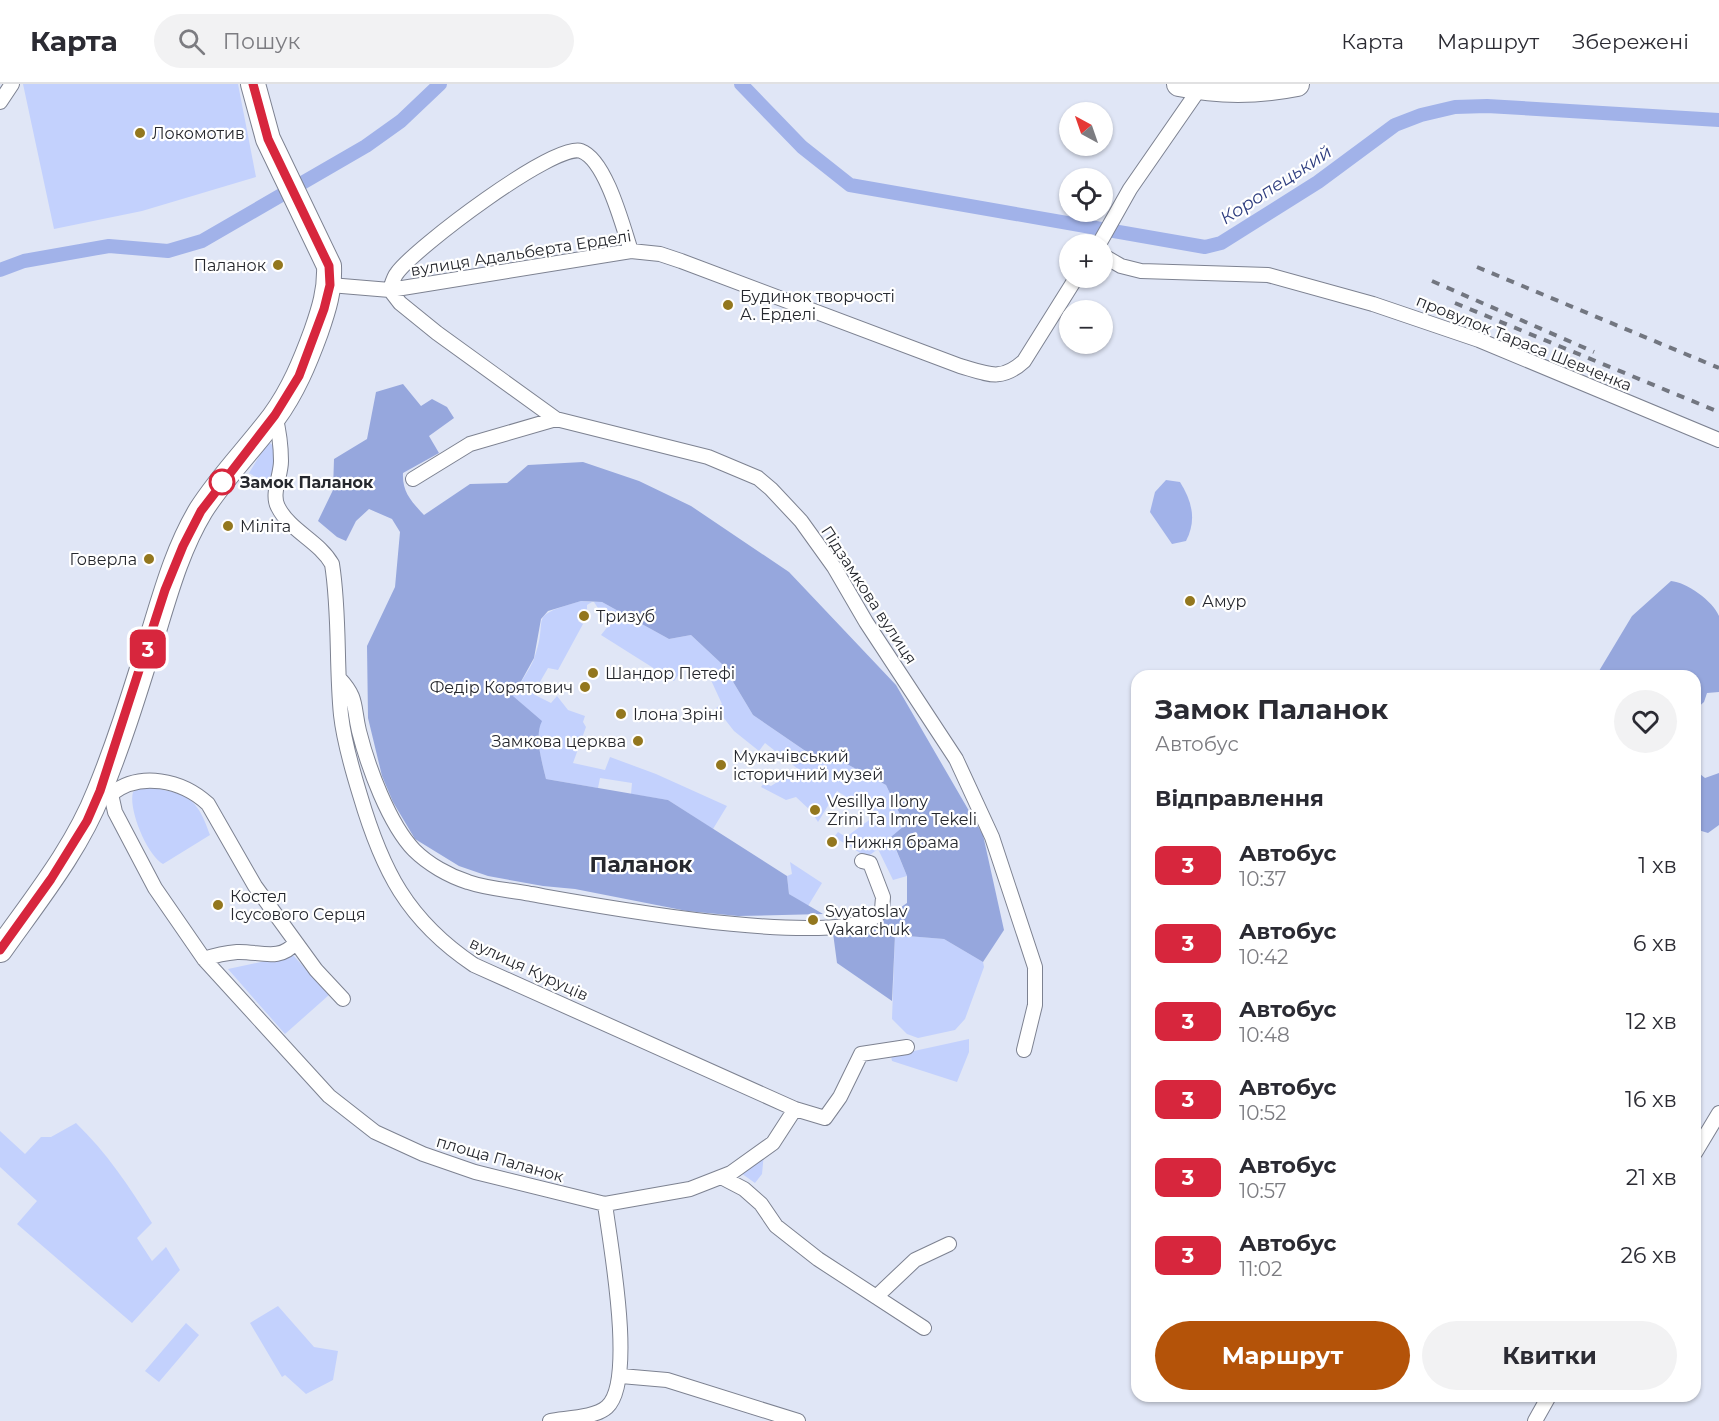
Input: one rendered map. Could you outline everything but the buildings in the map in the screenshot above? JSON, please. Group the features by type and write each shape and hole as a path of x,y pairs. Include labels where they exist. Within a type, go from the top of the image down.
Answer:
{"highway":[{"path":"0,950 74,843 105,793 165,590 193,525 209,499 275,415 305,362 330,285 329,266 281,169 265,129 253,84"},
{"path":"1190,86 1245,91 1297,84"}],"street":[{"path":"0,102 12,84"},
{"path":"1106,234 1190,86"},
{"path":"556,419 437,333 400,303 390,290 398,272 427,245 500,190 548,159 567,150 580,150 591,157 600,170 631,251"},
{"name":"вулиця Адальберта Ерделі","path":"330,285 390,290 631,251 660,254 960,366 1002,376 1013,371 1024,361 1070,288"},
{"name":"провулок Тараса Шевченка","path":"1113,258 1121,266 1141,271 1268,275 1373,304 1479,340 1719,440"},
{"name":"вулиця Куруців","path":"275,415 281,443 281,465 275,500 285,518 326,554 332,564 341,717 348,756 378,852 415,915 445,945 474,965 795,1109 825,1118 840,1097 861,1054 907,1047"},
{"path":"413,479 470,444 556,419"},
{"name":"Підзамкова вулиця","path":"556,419 708,457 741,470 771,489 801,521 834,567 866,622 956,759 992,837 1035,967 1035,1005 1024,1050"},
{"path":"339,678 352,692 359,731 371,768 399,830 428,862 469,883 726,924 837,927 874,919 882,910 883,897 870,863 862,861"},
{"path":"105,793 124,784 142,781 182,785 196,793 208,804 233,852 315,970 343,999"},
{"name":"площа Паланок","path":"105,793 155,888 204,959 329,1096 375,1132 423,1154 476,1172 605,1204 690,1189 730,1173 773,1143 795,1109"},
{"path":"204,959 231,953 280,954 289,950 296,943"},
{"path":"1701,1143 1719,1113"},
{"path":"721,1177 744,1189 761,1204 776,1226 818,1259 924,1328"},
{"path":"550,1421 606,1409 617,1395 621,1376 618,1300 605,1204"},
{"path":"876,1297 915,1260 949,1244"},
{"path":"621,1376 668,1380 798,1421"},
{"path":"1535,1421 1546,1402"}],"shaded area":[{"name":"Локомотив","path":"23,84 238,84 256,177 142,211 54,229"},
{"path":"403,384 421,406 432,399 447,407 454,418 429,436 439,453 403,473 404,486 411,501 424,515 470,484 507,483 528,465 583,462 639,481 691,506 789,572 896,685 983,835 1004,930 983,962 944,939 895,935 892,1001 837,963 833,933 877,924 907,903 907,876 891,837 905,825 886,785 845,763 823,763 753,715 723,665 691,635 669,639 602,602 581,601 548,611 541,619 534,658 513,696 542,721 539,741 546,779 668,800 787,876 789,894 823,914 738,916 687,911 575,889 488,876 459,866 415,839 393,802 382,776 368,718 367,646 395,587 400,532 392,519 369,509 356,521 346,541 337,537 318,521 333,490 334,459 367,439 376,392"},
{"path":"268,442 276,450 277,456 271,486 249,473"},
{"path":"1166,480 1180,482 1188,496 1192,511 1191,526 1186,541 1172,544 1150,512 1155,492"},
{"path":"1671,581 1698,593 1711,604 1719,616 1719,692 1707,693 1701,705 1701,670 1600,670 1632,616"},
{"path":"581,601 592,602 587,605 587,613 578,621 583,624 558,670 548,668 533,694 551,703 557,696 568,710 585,716 583,722 586,727 573,763 605,770 610,757 656,774 727,806 713,829 668,800 631,794 632,783 600,778 598,788 546,779 538,741 541,721 513,696 534,659 539,644 542,619 552,611"},
{"path":"594,602 602,602 669,639 691,635 723,665 753,715 823,763 845,763 886,785 905,825 891,838 907,876 893,880 878,849 867,857 834,837 838,832 846,837 876,815 837,791 818,822 811,811 796,797 786,800 761,787 764,783 771,786 798,769 765,743 759,751 734,731 716,708 722,704 710,678 686,665 674,681 601,635 609,625"},
{"path":"1719,773 1719,825 1708,833 1701,831 1701,775 1705,778"},
{"path":"143,786 186,797 199,810 210,835 163,864 145,842 133,809 133,792"},
{"path":"790,862 822,883 808,906 789,894 787,876 792,874"},
{"path":"895,935 944,939 983,962 984,967 965,1019 955,1030 918,1038 907,1034 892,1019"},
{"path":"293,955 329,995 285,1034 228,969"},
{"path":"969,1039 969,1052 957,1082 892,1061 891,1056"},
{"path":"76,1123 117,1170 152,1223 137,1238 152,1261 166,1247 180,1270 132,1323 17,1224 37,1201 0,1167 0,1131 25,1154 41,1137 51,1137"},
{"path":"764,1153 762,1174 755,1183 738,1171"},
{"path":"278,1306 314,1347 338,1351 333,1380 306,1394 285,1375 282,1377 250,1323"},
{"path":"186,1323 199,1335 159,1382 145,1371"}],"waterway":[{"name":"Коропецький","path":"0,270 24,261 109,246 168,251 202,241 366,146 401,121 440,84"},
{"name":"Коропецький","path":"741,84 802,147 850,185 1205,247 1221,243 1318,182 1395,125 1421,115 1455,107 1487,106 1719,120"}],"railway":[{"path":"1477,267 1719,368"},
{"path":"1432,281 1594,352"},
{"path":"1455,303 1719,412"}],"bus line":[{"name":"3","path":"0,950 51,879 87,821 100,791 148,650 165,590 193,525 209,499 275,415 299,376 324,309 330,285 329,266 268,139 258,110 253,84"}],"place":[{"name":"Локомотив","path":"140,133"},
{"name":"Паланок","path":"278,265"},
{"name":"Будинок творчості А. Ерделі","path":"728,305"},
{"name":"Замок Паланок","path":"222,482"},
{"name":"Міліта","path":"228,526"},
{"name":"Говерла","path":"149,559"},
{"name":"Амур","path":"1190,601"},
{"name":"Тризуб","path":"584,616"},
{"name":"Шандор Петефі","path":"593,673"},
{"name":"Федір Корятович","path":"585,687"},
{"name":"Ілона Зріні","path":"621,714"},
{"name":"Замкова церква","path":"638,741"},
{"name":"Мукачівський історичний музей","path":"721,765"},
{"name":"Vesillya Ilony Zrini Ta Imre Tekeli","path":"815,810"},
{"name":"Нижня брама","path":"832,842"},
{"name":"Костел Ісусового Серця","path":"218,905"},
{"name":"Svyatoslav Vakarchuk","path":"813,920"}],"district":[{"name":"Паланок","path":"641,864"}]}
